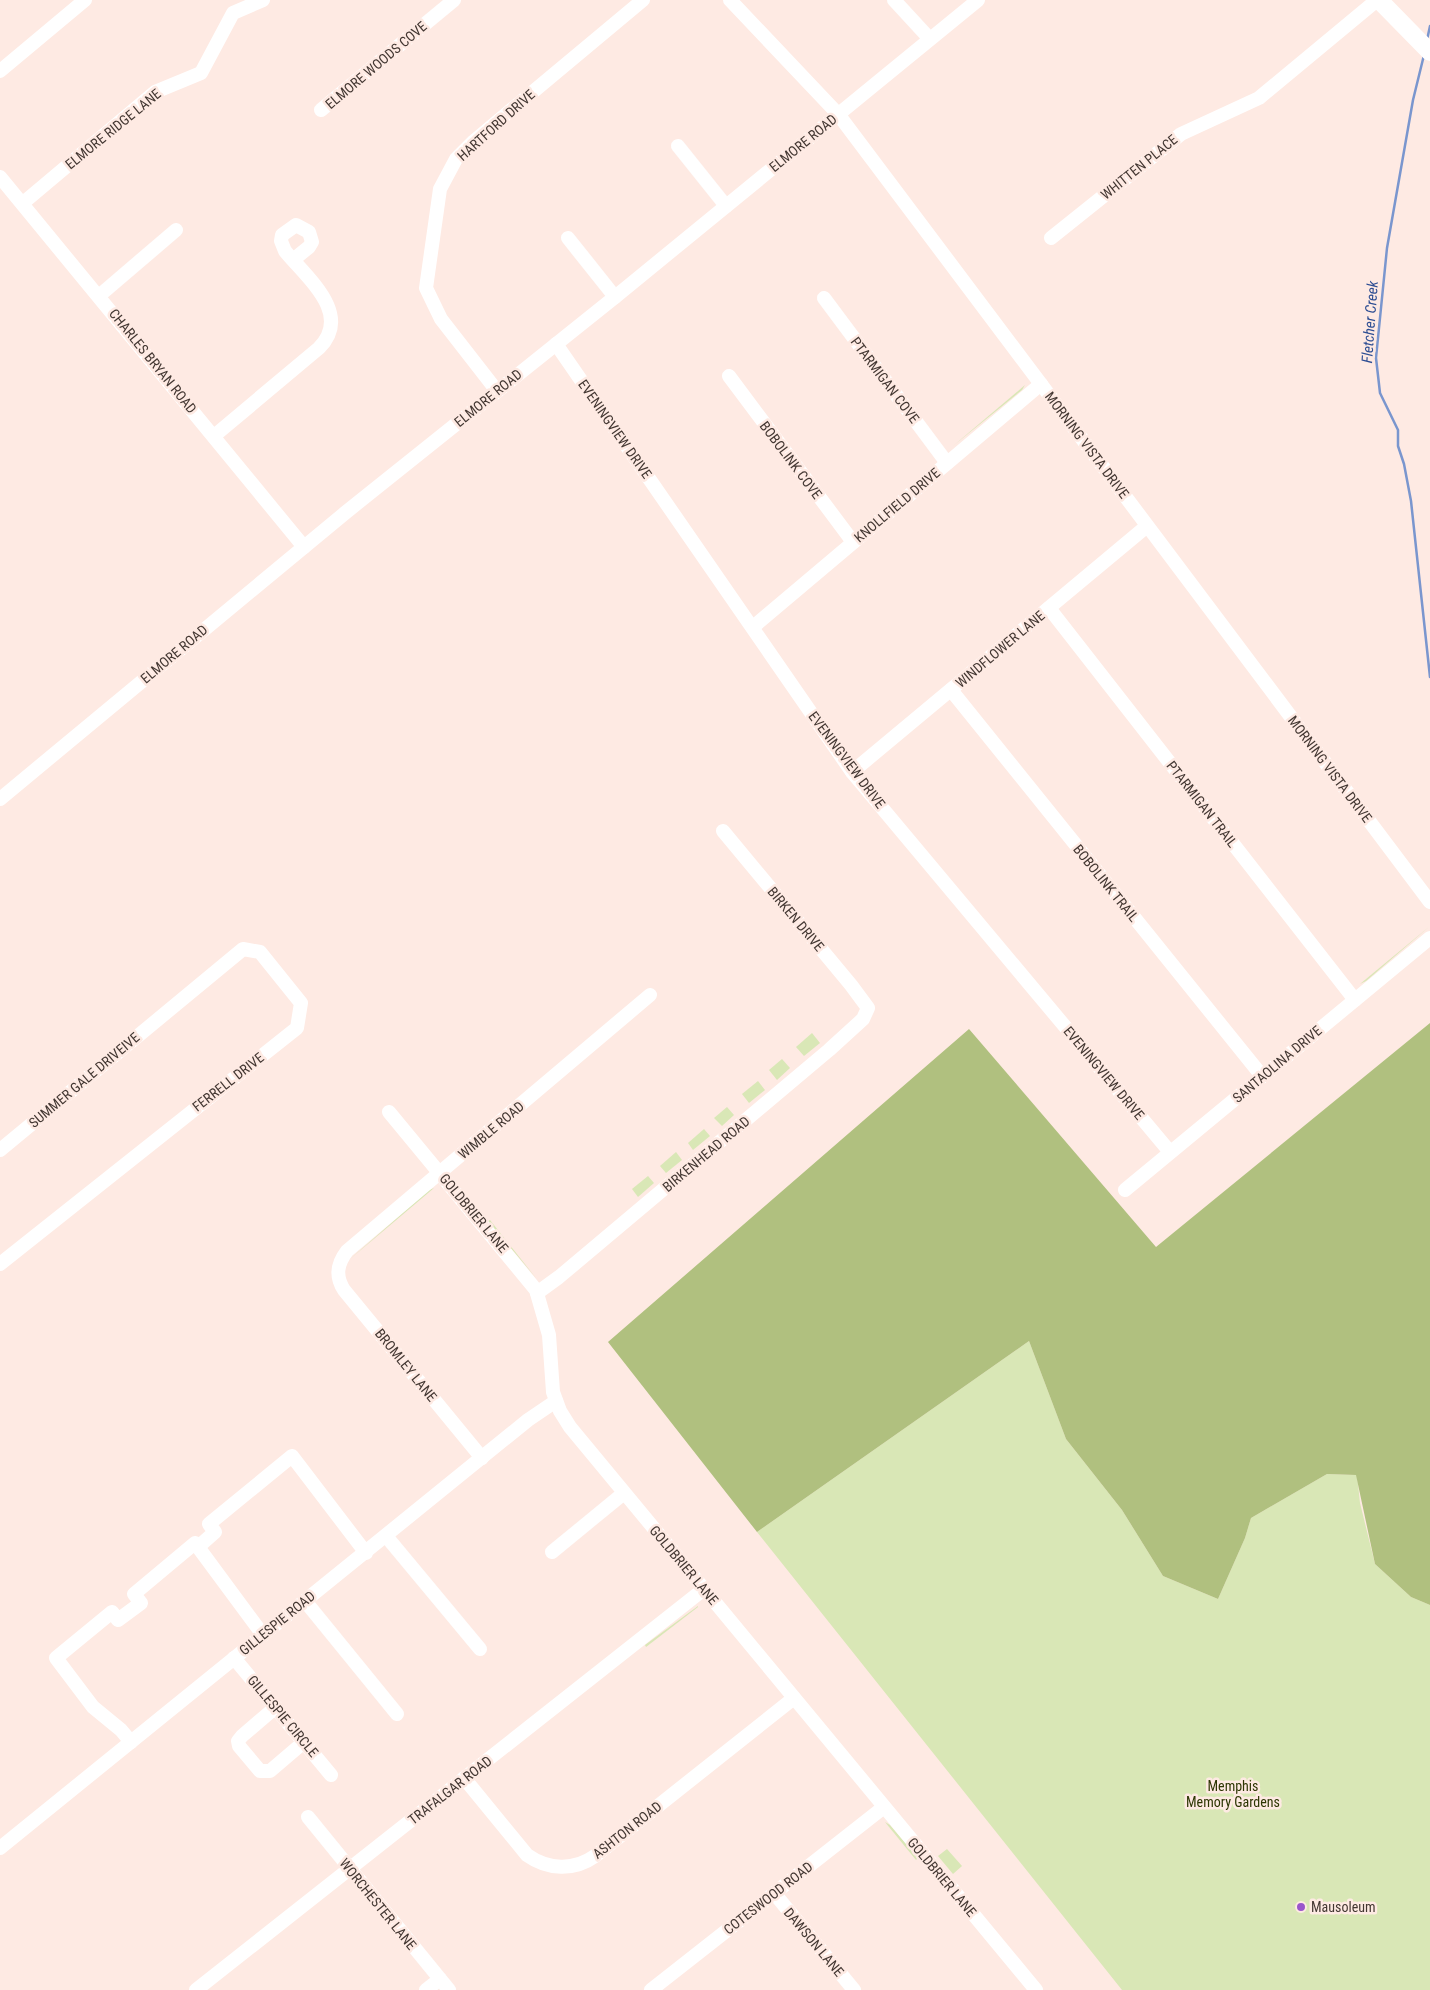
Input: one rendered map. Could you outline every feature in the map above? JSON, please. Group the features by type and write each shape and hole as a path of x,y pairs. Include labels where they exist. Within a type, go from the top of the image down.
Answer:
{"main road":[{"path":"1378,0 1430,52"}],"street":[{"path":"0,71 85,0"},
{"name":"ELMORE RIDGE LANE","path":"23,202 156,92 201,73 233,13 263,0"},
{"name":"ELMORE WOODS COVE","path":"321,110 454,0"},
{"name":"HARTFORD DRIVE","path":"497,390 441,319 426,288 440,189 456,159 474,142 642,0"},
{"name":"MORNING VISTA DRIVE","path":"730,0 838,114 1430,902"},
{"path":"894,0 929,38"},
{"name":"ELMORE ROAD","path":"0,798 304,547 497,390 616,297 929,38 978,0"},
{"name":"WHITTEN PLACE","path":"1051,238 1181,134 1259,98 1378,0"},
{"path":"678,146 726,206"},
{"name":"CHARLES BRYAN ROAD","path":"0,177 100,295 304,547"},
{"path":"100,295 176,230"},
{"path":"568,238 616,297"},
{"path":"214,436 319,348 330,335 332,317 327,303 293,260"},
{"name":"PTARMIGAN COVE","path":"824,298 946,463"},
{"name":"EVENINGVIEW DRIVE","path":"556,344 852,772 1170,1152"},
{"name":"BOBOLINK COVE","path":"729,376 853,542"},
{"name":"KNOLLFIELD DRIVE","path":"753,627 1041,384"},
{"name":"WINDFLOWER LANE","path":"852,772 1147,526"},
{"name":"PTARMIGAN TRAIL","path":"1049,608 1354,1000"},
{"name":"BOBOLINK TRAIL","path":"951,690 1262,1076"},
{"name":"BIRKEN DRIVE","path":"723,831 868,1008"},
{"name":"SANTAOLINA DRIVE","path":"1125,1190 1430,938"},
{"name":"FERRELL DRIVE","path":"0,1264 297,1028 301,1003 260,952 242,949 167,1010"},
{"name":"WIMBLE ROAD","path":"332,1269 347,1251 650,995"},
{"name":"BIRKENHEAD ROAD","path":"537,1293 574,1266 829,1050 863,1018 868,1008"},
{"name":"SUMMER GALE DRIVEIVE","path":"0,1150 118,1054 167,1010"},
{"name":"GOLDBRIER LANE","path":"389,1112 440,1172 537,1293 549,1335 556,1401 570,1427 1036,1990"},
{"name":"BROMLEY LANE","path":"332,1269 344,1290 482,1458"},
{"name":"GILLESPIE ROAD","path":"0,1848 482,1458 556,1401"},
{"path":"198,1547 215,1532 209,1524 292,1456 366,1552"},
{"path":"552,1552 624,1493"},
{"path":"386,1536 480,1649"},
{"path":"131,1742 121,1730 93,1707 56,1658 112,1612 118,1620 141,1603 134,1594 195,1543 263,1635"},
{"name":"TRAFALGAR ROAD","path":"196,1990 704,1589"},
{"path":"305,1601 397,1714"},
{"name":"GILLESPIE CIRCLE","path":"234,1658 332,1775"},
{"name":"ASHTON ROAD","path":"464,1778 527,1855 538,1862 552,1866 574,1866 595,1856 794,1698"},
{"path":"276,1707 242,1736 238,1741 239,1746 260,1771 265,1772 270,1771 304,1742"},
{"name":"COTESWOOD ROAD","path":"652,1990 667,1985 774,1893 884,1807"},
{"name":"WORCHESTER LANE","path":"308,1817 449,1990"},
{"name":"DAWSON LANE","path":"774,1893 854,1990"},
{"path":"426,1990 440,1979"}],"green space":[{"path":"1025,385 1022,390 953,446"},
{"path":"1430,926 1366,981 1360,984"},
{"path":"1430,1023 1430,1605 1411,1597 1375,1564 1356,1475 1327,1474 1251,1518 1245,1538 1218,1599 1163,1576 1122,1510 1066,1439 1029,1341 757,1532 608,1342 969,1029 1156,1247"},
{"path":"812,1033 820,1043 804,1056 796,1047"},
{"path":"782,1059 790,1068 777,1080 769,1070"},
{"path":"758,1081 765,1090 749,1103 742,1094"},
{"path":"727,1107 734,1115 722,1126 714,1118"},
{"path":"704,1129 710,1136 693,1150 688,1143"},
{"path":"676,1152 682,1160 666,1173 660,1166"},
{"path":"648,1176 654,1183 638,1197 632,1189"},
{"path":"434,1188 349,1260 429,1190"},
{"path":"490,1220 536,1278 488,1221"},
{"name":"Memphis Memory Gardens","path":"1029,1341 1066,1439 1122,1510 1163,1576 1218,1599 1245,1538 1251,1518 1327,1474 1357,1475 1360,1503 1375,1564 1411,1597 1430,1605 1430,1990 1122,1990 757,1532"},
{"path":"698,1607 646,1647 645,1645"},
{"path":"885,1822 890,1825 918,1858 916,1860"},
{"path":"947,1849 962,1866 953,1874 938,1856"}],"waterway":[{"name":"Fletcher Creek","path":"1427,40 1430,26"},
{"name":"Fletcher Creek","path":"1424,55 1413,100 1387,248 1376,358 1380,393 1398,430 1398,446 1404,464 1411,501 1430,677"}],"place":[{"name":"Mausoleum","path":"1301,1907"}]}
